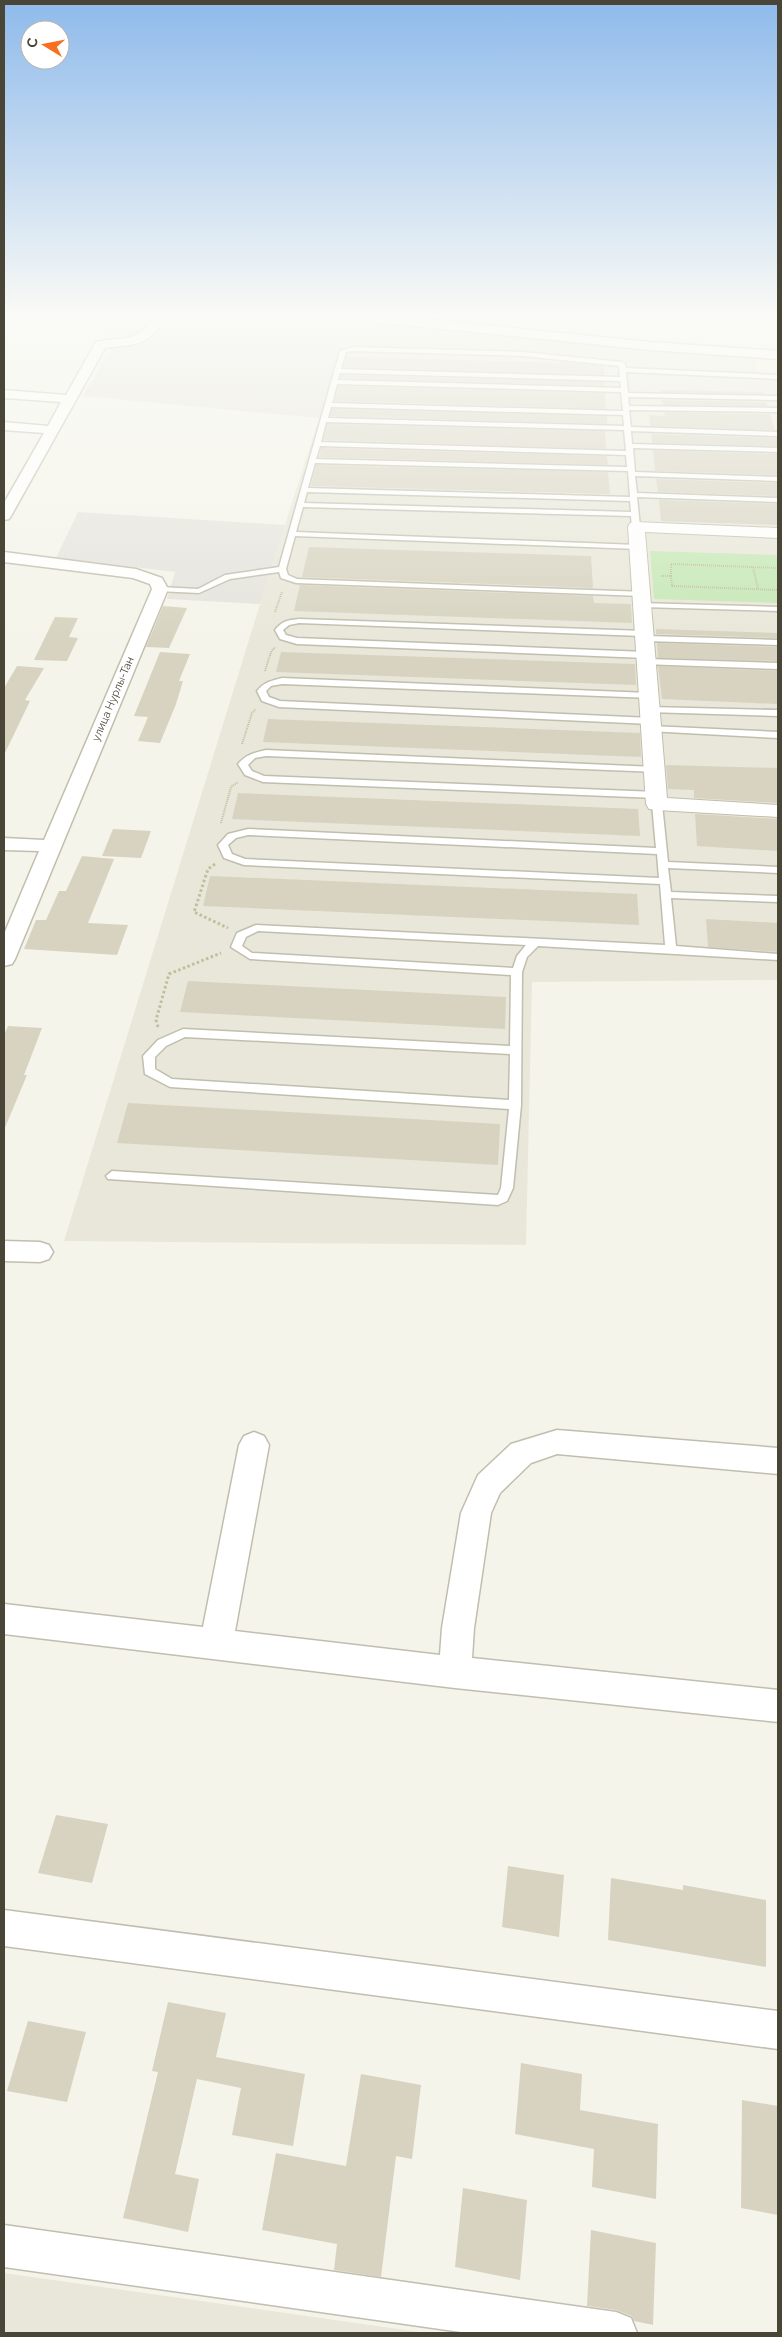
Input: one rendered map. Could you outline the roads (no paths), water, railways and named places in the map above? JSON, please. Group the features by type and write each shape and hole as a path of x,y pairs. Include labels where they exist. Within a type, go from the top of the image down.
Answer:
{"street":[{"path":"4,516 55,424"},
{"path":"4,426 52,430"},
{"path":"12,472 28,473"},
{"path":"636,532 778,533"},
{"path":"636,532 778,545"},
{"path":"636,532 657,799 778,811"},
{"path":"4,557 136,574 156,581 160,589"},
{"name":"улица Нурлы-Тан","path":"4,960 160,589"},
{"path":"4,844 52,846"},
{"path":"4,1251 40,1252"},
{"path":"455,1672 458,1628 476,1513 489,1484 521,1453 557,1442 778,1461"},
{"path":"216,1645 254,1445"},
{"path":"4,1619 455,1672 718,1698 778,1706"},
{"path":"4,1928 778,2030"},
{"path":"4,2246 616,2333"}],"lane":[{"path":"323,424 282,569 286,577 296,581 641,592 778,609"},
{"path":"461,424 778,434"},
{"path":"627,424 636,532"},
{"path":"317,444 778,450"},
{"path":"312,461 631,471 778,479"},
{"path":"304,490 778,500"},
{"path":"300,505 636,532"},
{"path":"292,534 636,532"},
{"path":"160,589 199,591 228,577 282,569"},
{"path":"778,643 646,647 297,641 283,637 279,630 286,623 299,621 646,647 778,666"},
{"path":"778,713 650,714 279,704 265,700 261,691 268,684 282,681 650,714 778,735"},
{"path":"655,770 266,753 252,756 243,764 248,773 263,779 657,799 663,881 671,949"},
{"path":"661,851 248,832 232,836 223,845 228,856 244,862 663,881"},
{"path":"662,865 778,870"},
{"path":"665,895 778,899"},
{"path":"517,972 250,956 236,947 241,934 256,928 671,949 778,957"},
{"path":"112,1176 498,1200 506,1194 515,1105 517,972 522,956 535,942"},
{"path":"515,1105 170,1083 149,1071 149,1056 162,1043 183,1033 516,1050"}]}
